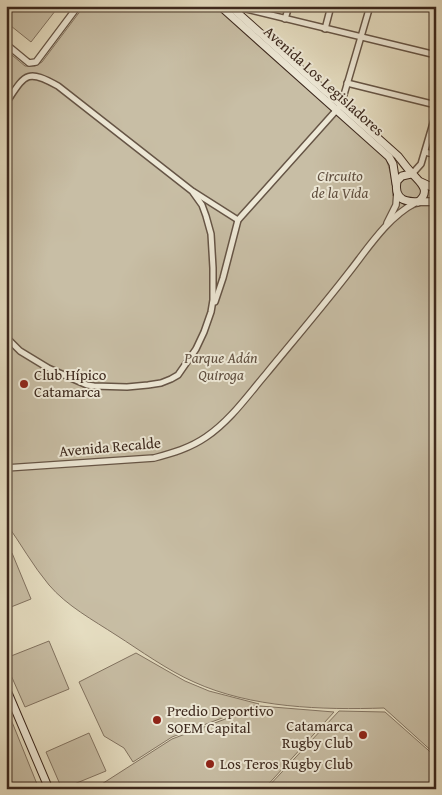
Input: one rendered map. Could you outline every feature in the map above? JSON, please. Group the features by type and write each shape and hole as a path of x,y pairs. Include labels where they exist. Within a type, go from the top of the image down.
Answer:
{"main road":[{"name":"Avenida Los Legisladores","path":"220,6 398,156 412,174"},
{"name":"Avenida Los Legisladores","path":"230,6 339,107 389,157 393,164 396,188"},
{"path":"436,189 421,182 412,174 400,177 396,188 404,200 436,202"},
{"path":"416,202 423,197 424,192 421,182"},
{"path":"6,688 49,789"}],"street":[{"path":"6,44 29,63 38,61 78,6"},
{"path":"234,6 436,55"},
{"path":"285,19 289,6"},
{"path":"325,29 331,6"},
{"path":"6,337 20,351 48,368 87,385 106,387 148,385 161,383 178,375 196,349 204,332 223,278 238,220 339,107 370,6"},
{"path":"243,17 246,8"},
{"path":"6,103 23,79 34,76 43,77 58,86 192,191 238,220"},
{"path":"347,84 436,105"},
{"path":"412,174 421,164 436,114"},
{"path":"425,152 436,154"},
{"name":"Avenida Recalde","path":"385,227 394,210 396,188"},
{"path":"192,191 202,205 211,234 213,268 211,312"},
{"name":"Avenida Recalde","path":"6,468 154,458 192,446 207,437 218,428 246,397 331,295 366,248 385,227 416,202"}],"green space":[{"path":"6,6 59,6 31,42 6,22"},
{"name":"Parque Adán Quiroga","path":"84,6 216,6 385,157 389,166 393,196 410,209 423,205 436,206 436,755 384,708 312,708 263,702 216,691 174,672 89,618 56,593 32,563 6,523 6,50 25,66 35,66 42,62"},
{"path":"409,178 416,182 420,188 421,193 416,199 404,196 400,191 400,184"},
{"path":"12,553 31,599 6,609 6,555"},
{"path":"49,641 69,689 25,707 6,664 6,658"},
{"name":"Predio Deportivo SOEM Capital","path":"136,653 185,681 209,691 259,704 172,737 133,762 124,748 104,736 79,682"},
{"name":"Los Teros Rugby Club","path":"260,706 334,712 264,789 94,789 172,739"},
{"path":"6,707 39,789 7,789"},
{"name":"Catamarca Rugby Club","path":"339,711 385,712 436,757 436,789 266,789"},
{"path":"89,733 106,771 62,789 46,752"}],"place":[{"name":"Club Hípico Catamarca","path":"24,384"},
{"name":"Predio Deportivo SOEM Capital","path":"157,720"},
{"name":"Catamarca Rugby Club","path":"363,735"},
{"name":"Los Teros Rugby Club","path":"210,764"}],"park label":[{"name":"Circuito de la Vida","path":"340,184"}]}
